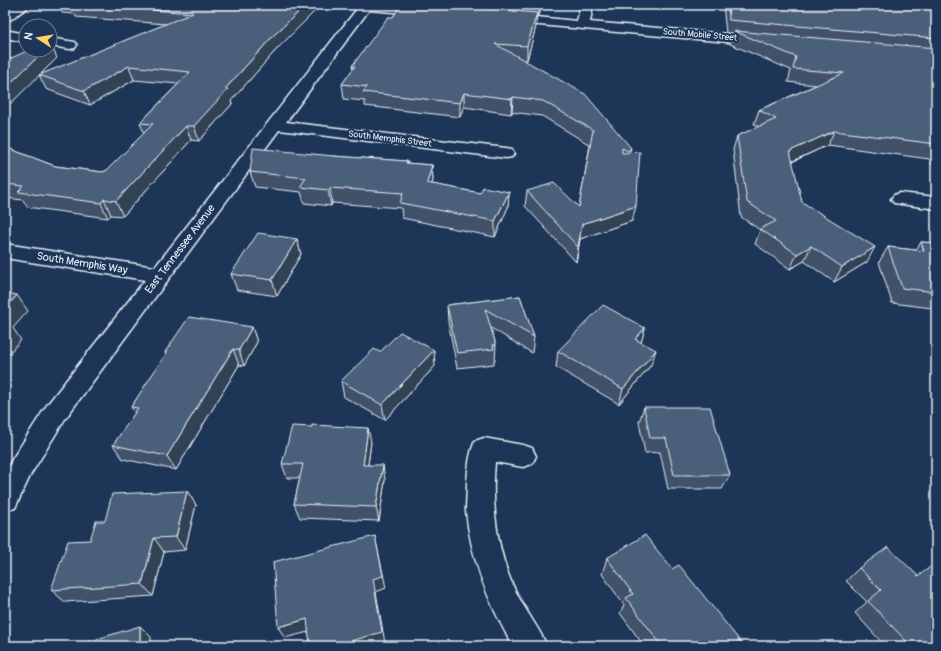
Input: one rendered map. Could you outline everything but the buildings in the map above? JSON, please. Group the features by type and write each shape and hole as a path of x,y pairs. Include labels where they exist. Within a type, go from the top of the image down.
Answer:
{"street":[{"path":"5,16 25,5"},
{"path":"366,5 443,12"},
{"name":"East Tennessee Avenue","path":"5,499 22,466 56,412 366,5"},
{"path":"583,25 587,5"},
{"name":"South Mobile Street","path":"490,17 771,42"},
{"path":"5,34 18,36"},
{"path":"58,43 70,45"},
{"name":"South Memphis Street","path":"274,126 506,153"},
{"path":"900,199 936,204"},
{"name":"South Memphis Way","path":"5,251 160,275"},
{"path":"523,456 484,449 481,473 480,510 490,563 507,606 531,646"}]}
